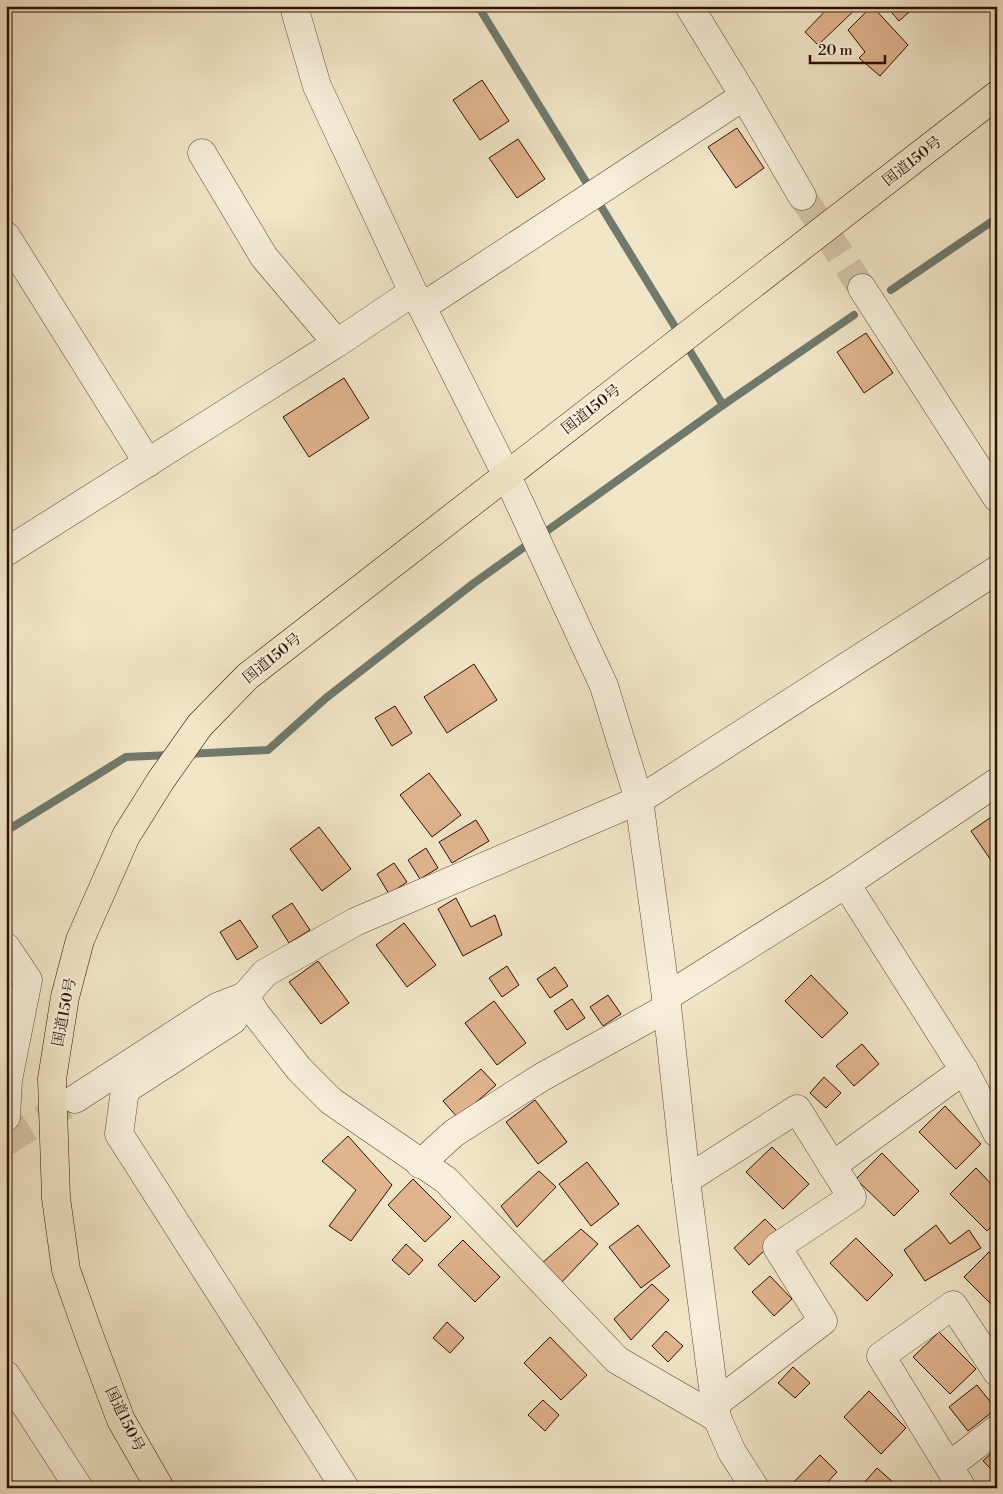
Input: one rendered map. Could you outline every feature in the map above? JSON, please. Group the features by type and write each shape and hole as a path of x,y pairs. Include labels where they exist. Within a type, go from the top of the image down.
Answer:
{"highway":[{"name":"国道150号","path":"160,1488 121,1420 89,1335 66,1270 56,1198 52,1079 65,998 80,940 126,836 160,780 200,725 248,676 997,95"}],"street":[{"path":"689,6 802,196"},
{"path":"294,9 317,86 418,299 507,476 604,686 639,800 667,1002 686,1180 716,1411 732,1452 755,1488"},
{"path":"6,552 337,343 418,299 744,96"},
{"path":"202,153 264,257 337,343"},
{"path":"6,236 148,463"},
{"path":"862,288 997,498"},
{"path":"345,1488 118,1134 125,1090 233,1020 245,996 265,973 355,922 639,800 997,570"},
{"path":"420,1164 454,1132 667,1002 997,782"},
{"path":"846,884 964,1070 997,1133"},
{"path":"6,947 28,980 8,1080 6,1116"},
{"path":"75,1099 217,1007 245,996"},
{"path":"245,996 256,1014 299,1068 331,1101 420,1164 446,1180 617,1360 716,1411"},
{"path":"832,1166 964,1070"},
{"path":"686,1180 797,1110 852,1197 777,1247 822,1321 716,1411"},
{"path":"997,1372 953,1305 881,1356 955,1477 997,1429"},
{"path":"6,1375 79,1488"}],"building":[{"path":"830,6 859,6 818,45 805,32"},
{"path":"872,6 908,45 880,76 859,58 865,52 848,30"},
{"path":"886,6 916,6 899,21"},
{"path":"482,80 509,121 480,140 453,100"},
{"path":"737,128 764,168 736,188 708,147"},
{"path":"518,139 545,179 517,198 489,158"},
{"path":"866,333 893,373 864,393 837,352"},
{"path":"344,378 369,418 309,457 283,417"},
{"path":"474,664 497,700 447,733 424,697"},
{"path":"395,706 412,733 392,746 375,718"},
{"path":"429,773 461,815 432,837 400,795"},
{"path":"997,813 997,869 971,831"},
{"path":"476,820 489,841 452,863 439,842"},
{"path":"319,827 351,869 322,891 290,849"},
{"path":"426,848 438,868 420,879 408,860"},
{"path":"394,863 407,882 389,894 377,874"},
{"path":"456,898 471,927 495,915 502,935 463,956 438,909"},
{"path":"292,903 310,930 289,943 272,916"},
{"path":"240,920 258,947 237,960 220,932"},
{"path":"404,923 436,965 407,987 376,945"},
{"path":"318,961 349,1003 321,1024 289,982"},
{"path":"507,966 519,985 502,997 489,978"},
{"path":"555,967 568,986 550,998 537,979"},
{"path":"811,975 848,1013 822,1038 785,1001"},
{"path":"608,995 621,1014 603,1026 590,1007"},
{"path":"572,999 585,1018 567,1030 554,1011"},
{"path":"494,1001 526,1043 497,1065 465,1023"},
{"path":"862,1044 879,1064 854,1086 836,1066"},
{"path":"481,1069 496,1085 458,1118 443,1101"},
{"path":"824,1077 841,1093 826,1108 810,1093"},
{"path":"535,1100 567,1142 538,1164 506,1122"},
{"path":"945,1106 981,1144 956,1169 919,1132"},
{"path":"348,1136 392,1185 351,1241 329,1226 356,1190 322,1161"},
{"path":"772,1147 809,1184 783,1209 746,1172"},
{"path":"882,1153 919,1191 894,1216 856,1179"},
{"path":"587,1162 619,1204 591,1226 559,1184"},
{"path":"976,1168 997,1190 997,1221 987,1231 950,1194"},
{"path":"539,1171 556,1187 517,1227 501,1206"},
{"path":"413,1179 451,1217 425,1242 388,1205"},
{"path":"765,1219 781,1235 749,1265 734,1248"},
{"path":"638,1225 670,1266 641,1288 609,1247"},
{"path":"936,1225 950,1244 969,1230 981,1248 925,1281 904,1250"},
{"path":"581,1229 598,1244 559,1285 542,1263"},
{"path":"856,1238 893,1275 867,1301 830,1263"},
{"path":"463,1240 500,1277 475,1302 438,1265"},
{"path":"406,1244 423,1260 409,1275 392,1260"},
{"path":"989,1252 997,1259 997,1310 964,1277"},
{"path":"770,1276 792,1299 774,1316 752,1292"},
{"path":"652,1284 669,1300 631,1340 614,1319"},
{"path":"447,1322 464,1338 450,1353 433,1338"},
{"path":"666,1331 683,1346 668,1362 652,1346"},
{"path":"939,1332 976,1369 950,1394 913,1357"},
{"path":"550,1337 587,1375 561,1400 524,1363"},
{"path":"793,1367 810,1383 795,1398 778,1383"},
{"path":"977,1385 996,1409 968,1431 949,1407"},
{"path":"869,1391 906,1428 881,1454 844,1417"},
{"path":"543,1400 559,1415 545,1431 528,1415"},
{"path":"997,1448 997,1475 983,1461"},
{"path":"820,1455 837,1472 822,1488 800,1488 794,1482"},
{"path":"877,1468 894,1483 890,1488 867,1488 863,1484"},
{"path":"931,1481 938,1488 924,1488"}],"waterway":[{"path":"478,6 723,405"},
{"path":"891,290 997,218"},
{"path":"187,754 268,750 326,698 474,583 723,405 854,315"},
{"path":"6,831 126,757 171,755"}],"tunnel":[{"path":"802,196 862,288"},
{"path":"6,1142 71,1102"}]}
